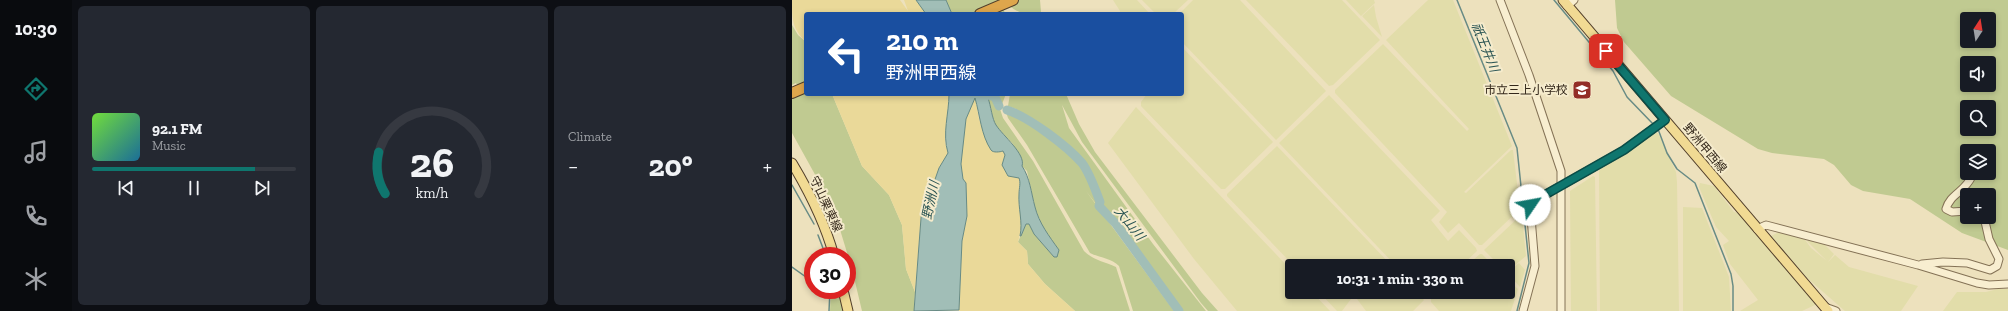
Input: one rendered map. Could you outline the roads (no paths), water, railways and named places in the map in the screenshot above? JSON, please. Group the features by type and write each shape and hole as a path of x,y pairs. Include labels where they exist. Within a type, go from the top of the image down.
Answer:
{"highway":[{"path":"985,12 1013,0"},
{"path":"792,93 804,88"}],"main road":[{"name":"野洲甲西線","path":"1568,2 1665,120 1827,309"},
{"name":"守山栗東線","path":"792,163 809,191 831,247"},
{"path":"845,299 848,311"}],"street":[{"path":"1500,0 1529,75 1561,171 1561,311"},
{"path":"1522,311 1535,266 1530,205 1534,201 1624,150 1665,120"},
{"path":"1964,188 1970,180"},
{"path":"1960,192 1948,202 1946,209 1952,212 1960,211"},
{"path":"1918,265 1959,262 1975,264 1990,270 1997,266 1999,259 1989,239 1986,224"},
{"path":"1758,229 1766,225 1918,265 1976,283 1989,285 2008,284"},
{"path":"1827,309 1836,311"}],"water":[{"path":"916,0 946,0 951,12 925,12"},
{"name":"野洲川","path":"949,96 991,96 1000,101 998,104 992,98 988,98 995,122 1021,156 1022,166 1029,180 1039,218 1059,250 1057,257 1054,257 1034,234 1029,224 1026,224 1020,236 1019,178 1008,176 1002,165 1005,155 1003,151 993,152 991,150 985,138 975,98 966,119 961,164 963,179 966,183 967,216 962,241 959,310 914,311 922,205 932,188 939,168 948,153 946,146 946,131"}],"waterway":[{"name":"祇王井川","path":"1457,0 1517,148 1529,263 1517,311"},
{"path":"1554,0 1613,71 1627,97 1654,125"},
{"name":"大山川","path":"991,96 995,97 999,106"},
{"name":"大山川","path":"1007,110 1036,125 1067,149 1082,163 1100,202 1099,206 1116,224 1179,311"},
{"path":"1658,129 1667,153 1677,169 1695,183 1731,274 1733,286 1733,311"},
{"path":"792,185 814,224"},
{"path":"818,235 823,247"},
{"path":"792,267 804,276"},
{"path":"829,311 830,299"}],"place":[{"name":"市立三上小学校","path":"1582,90"}]}
